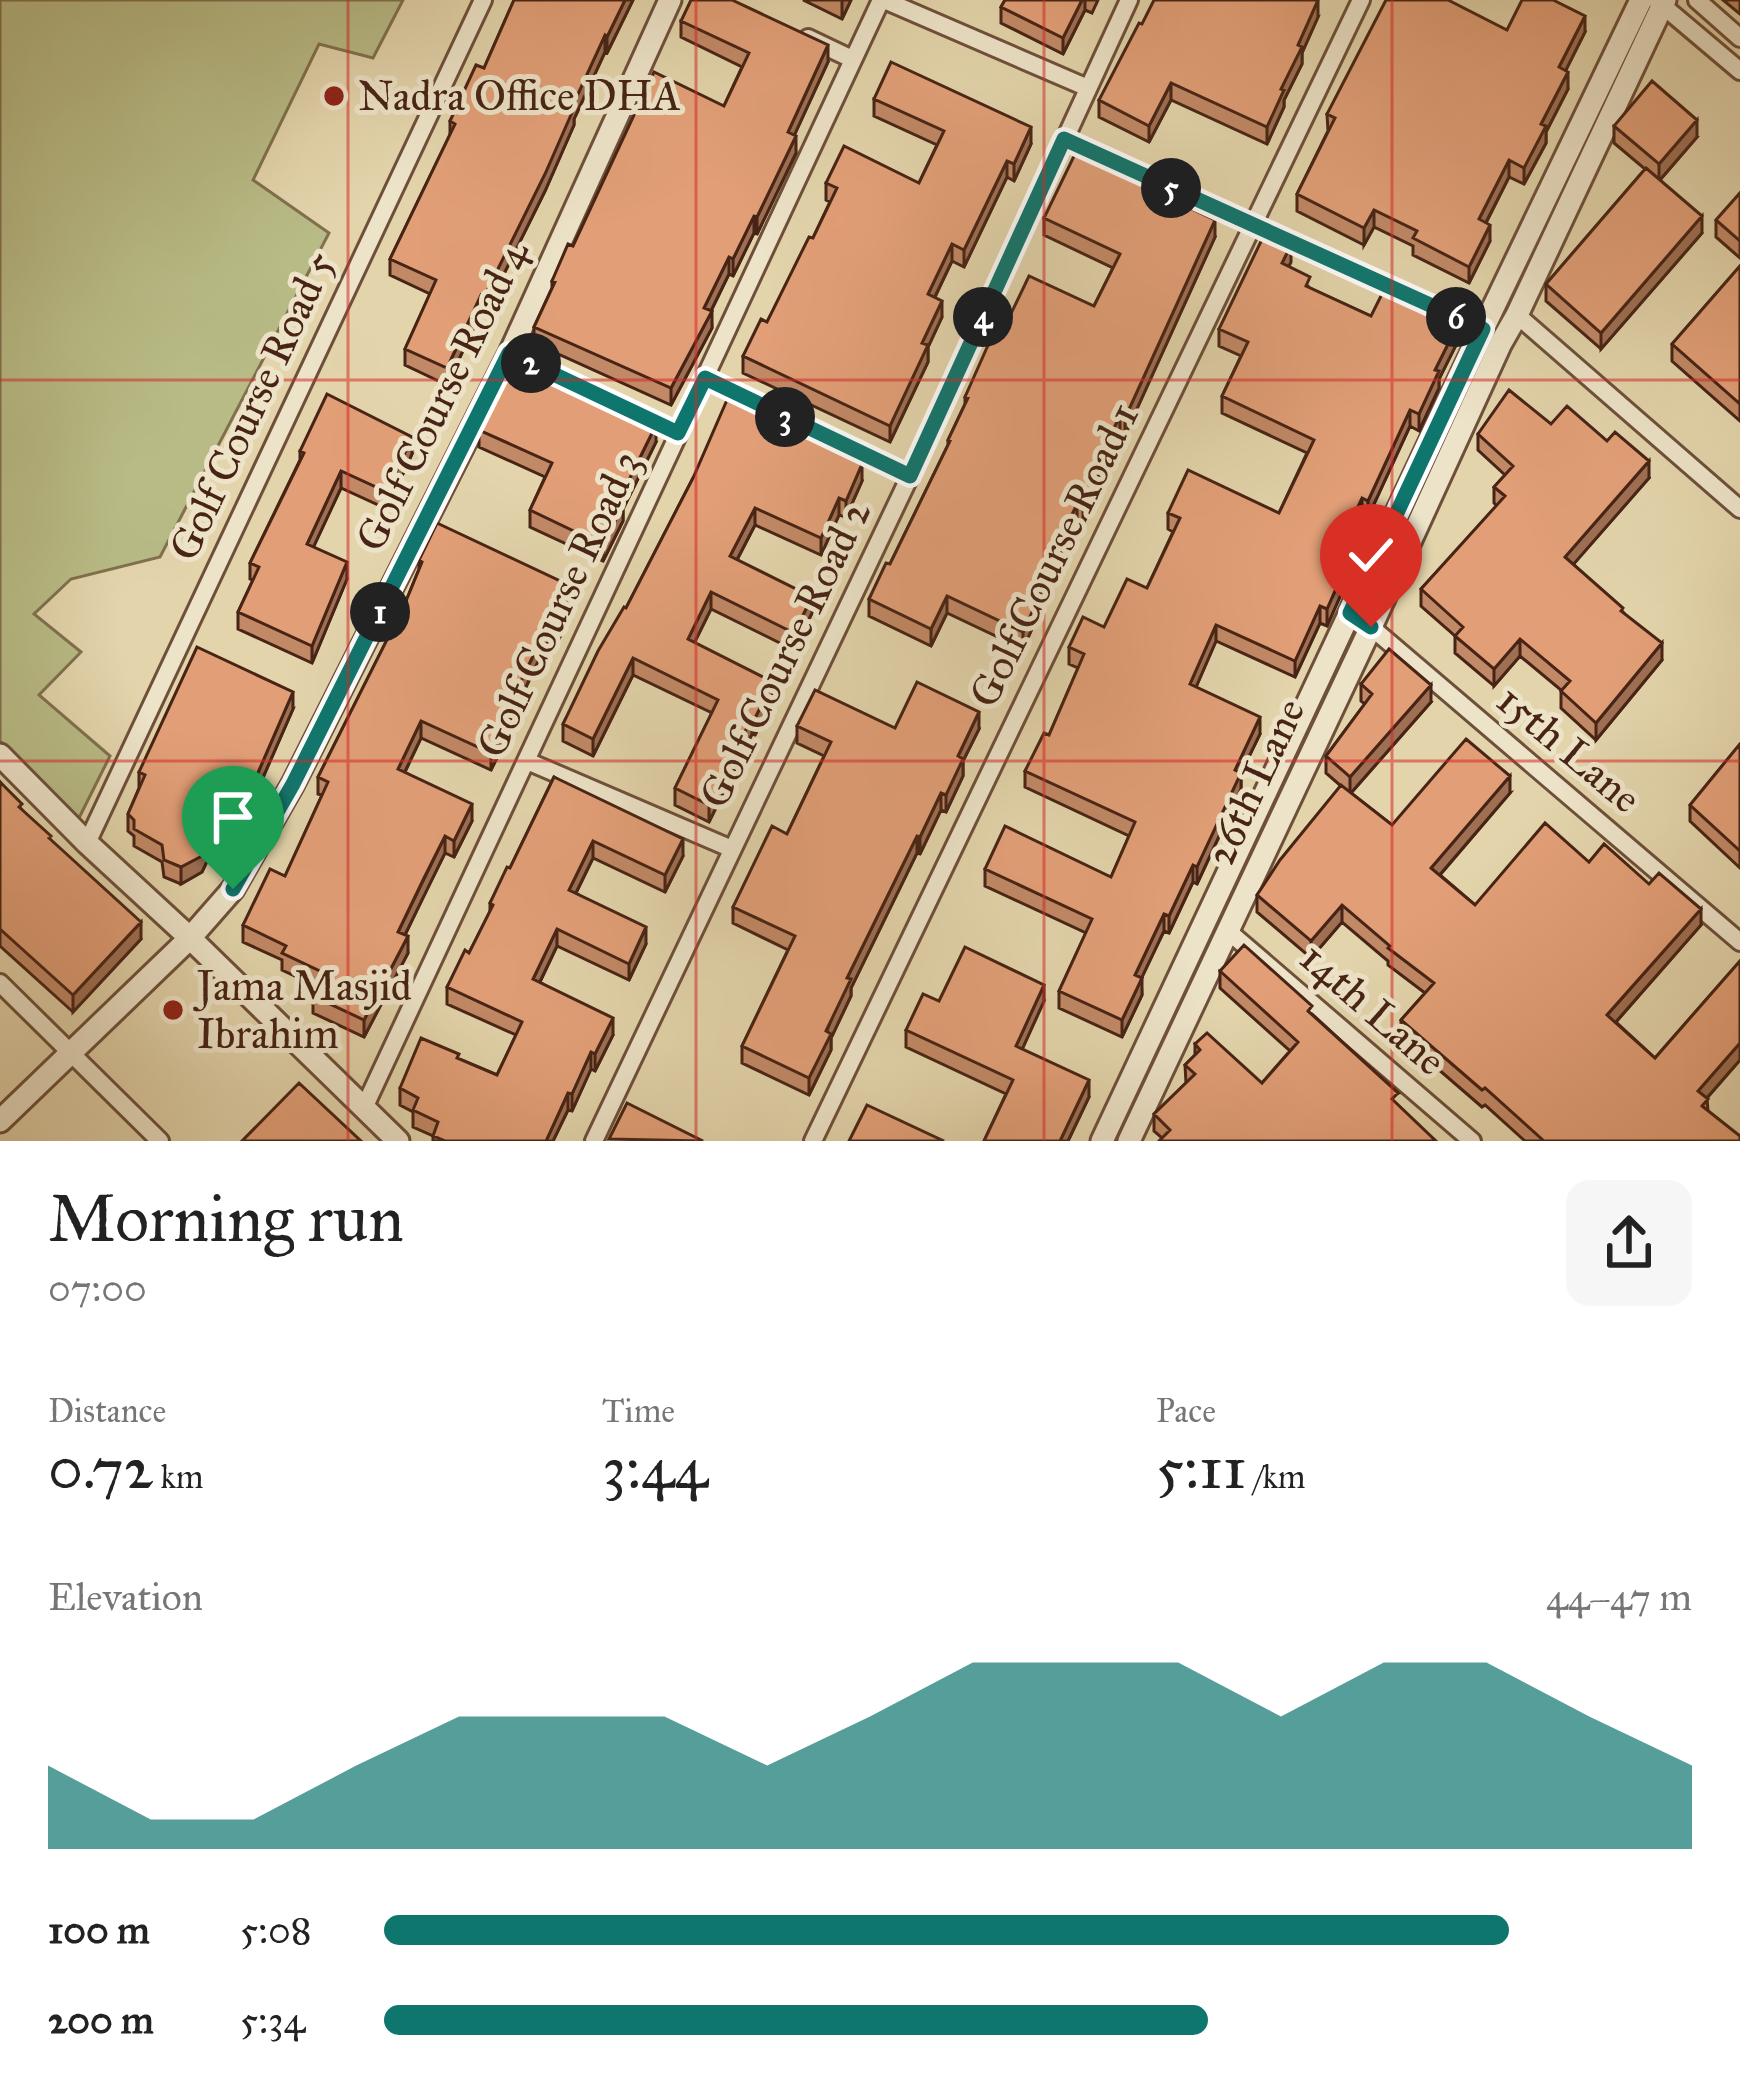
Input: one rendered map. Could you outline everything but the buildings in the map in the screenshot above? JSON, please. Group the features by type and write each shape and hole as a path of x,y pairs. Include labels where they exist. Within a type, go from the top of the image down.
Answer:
{"street":[{"name":"Golf Course Road 5","path":"87,843 483,0"},
{"name":"Golf Course Road 4","path":"0,1121 190,938 233,889 293,784 509,353 670,0"},
{"path":"883,0 1088,88"},
{"name":"Golf Course Road 3","path":"364,1108 883,0"},
{"name":"Golf Course Road 2","path":"594,1141 910,476 1129,0"},
{"name":"Golf Course Road 1","path":"813,1141 1361,0"},
{"path":"1697,0 1740,38"},
{"path":"1102,1141 1483,329 1656,1 1740,71"},
{"name":"26th Lane","path":"1129,1141 1517,315 1656,1"},
{"path":"786,28 852,59"},
{"path":"1064,139 1483,329"},
{"path":"1517,315 1740,509"},
{"path":"509,353 678,433"},
{"path":"705,378 910,476"},
{"name":"15th Lane","path":"1350,613 1740,942"},
{"path":"0,755 398,1141"},
{"path":"527,760 732,849"},
{"name":"14th Lane","path":"1228,931 1472,1141"},
{"path":"0,983 160,1141"}],"green space":[{"path":"0,0 403,0 373,58 319,44 253,180 329,233 160,557 71,579 34,614 81,652 39,695 110,756 79,818 0,741"}],"place":[{"name":"Nadra Office DHA","path":"334,96"},
{"name":"Jama Masjid Ibrahim","path":"173,1010"}],"route":[{"path":"233,889 293,784 509,353 678,433 705,378 910,476 1064,139 1483,329 1350,613 1371,627"}]}
